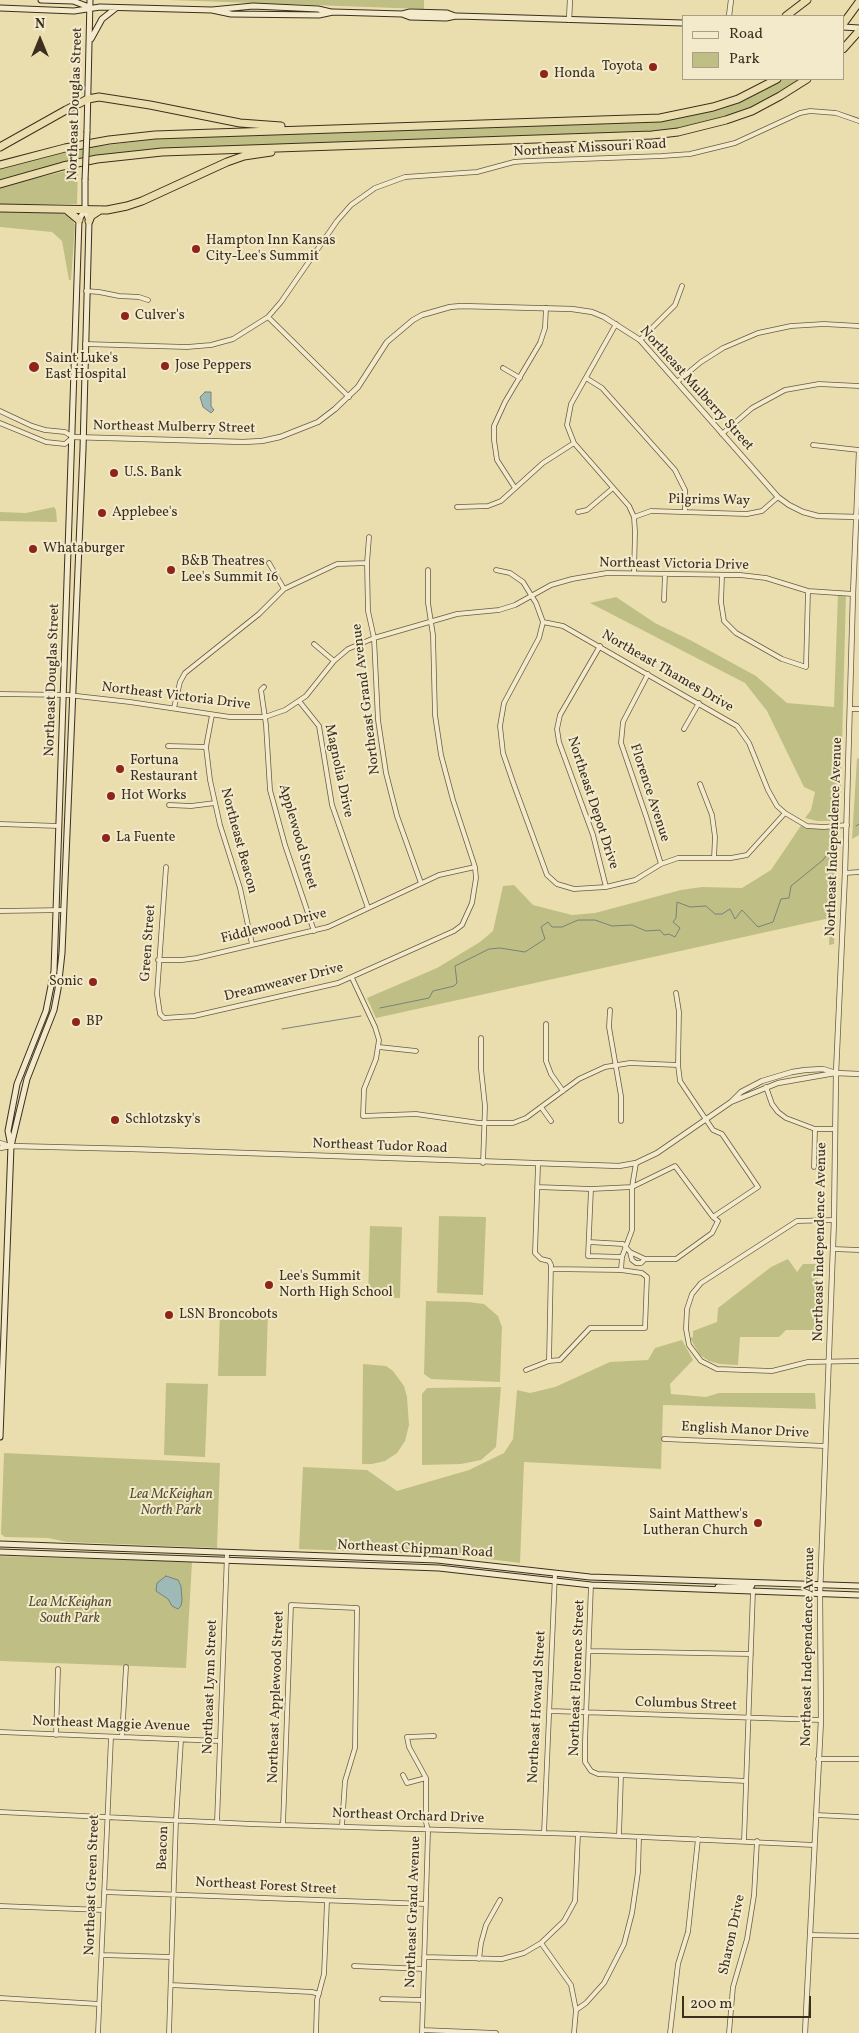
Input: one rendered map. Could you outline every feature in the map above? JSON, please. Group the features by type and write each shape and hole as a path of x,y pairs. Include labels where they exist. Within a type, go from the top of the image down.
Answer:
{"highway":[{"path":"787,15 804,2"},
{"path":"798,15 804,2"},
{"path":"844,24 859,2"},
{"path":"844,48 859,29"},
{"path":"0,165 48,152 109,140 155,135 660,118 713,107 738,99 775,80"},
{"path":"0,184 63,166 127,155 162,152 678,132 726,120 752,111 805,80"},
{"path":"0,147 66,110 99,97 126,100 263,126 322,129"},
{"path":"0,208 114,208 142,201 244,156 300,147"},
{"path":"64,209 75,214 79,220"},
{"path":"89,221 91,216 100,209"}],"main road":[{"path":"41,0 73,1 90,7"},
{"name":"Northeast Douglas Street","path":"0,1437 11,1146 27,1078 50,1024 56,1000 62,953 83,437 89,221 85,209 85,180 90,0"},
{"path":"0,8 74,11 90,7 212,10 253,6 318,9 333,12 402,14 410,17 446,18 456,16 682,23"},
{"path":"89,42 102,19 118,7"},
{"path":"844,26 859,29"},
{"name":"Northeast Douglas Street","path":"11,1146 8,1132 17,1084 46,1011 54,971 79,220 85,209"},
{"path":"59,826 65,830 67,836"},
{"name":"Northeast Chipman Road","path":"0,1544 436,1560 555,1574 859,1586"},
{"name":"Northeast Chipman Road","path":"0,1552 439,1568 555,1582 859,1595"},
{"path":"695,1589 752,1587 753,1583"}],"street":[{"path":"569,20 570,0"},
{"path":"729,15 731,0"},
{"name":"Northeast Missouri Road","path":"85,344 187,348 232,340 268,317 282,302 343,213 366,193 395,180 415,175 477,172 514,162 690,154 735,143 800,113 810,111 836,112 859,121"},
{"path":"640,340 675,305 682,286"},
{"path":"86,291 139,297 148,300"},
{"name":"Northeast Mulberry Street","path":"73,437 262,441 280,438 318,422 348,398 368,373 387,342 413,320 422,315 450,306 546,308 592,312 616,324 640,340 778,497 803,512 818,516 857,517"},
{"path":"515,488 497,460 494,440 496,420 540,343 545,328 546,308"},
{"path":"268,317 348,398"},
{"path":"616,324 571,404 568,414 568,425 574,443 626,501 634,517 634,573"},
{"path":"677,382 701,362 723,348 758,333 791,326 824,324 859,326"},
{"path":"503,368 520,378"},
{"path":"586,378 602,388 675,470 685,490 685,512"},
{"path":"722,434 752,408 785,390 819,384 859,386"},
{"path":"0,411 32,426 45,430 65,432 73,437 64,444 46,442 0,423"},
{"path":"456,507 488,506 501,501 543,463 574,443"},
{"path":"813,445 859,451"},
{"name":"Northeast Independence Avenue","path":"805,2033 821,1720 820,1594 834,1220 836,1073 847,825 859,451"},
{"path":"578,512 587,510 613,488"},
{"name":"Pilgrims Way","path":"634,517 651,511 747,514 762,511 778,497"},
{"name":"Northeast Grand Avenue","path":"369,536 367,563 368,611 374,638 378,720 386,774 397,816 421,883"},
{"path":"268,563 284,589"},
{"path":"174,708 180,682 185,673 258,614 284,589 337,564 367,563"},
{"path":"428,570 428,603 432,621 434,715 441,755 453,800 475,867"},
{"path":"496,570 518,577 532,596 543,622 539,638 504,703 500,726 503,753 547,875 557,884 574,889 606,887 635,880 661,864 684,857 731,858 747,855 785,813"},
{"name":"Northeast Victoria Drive","path":"0,694 72,695 174,708 212,715 239,718 265,717 286,710 306,696 334,661 348,649 374,638 457,614 499,610 516,605 551,584 572,579 607,573 766,578 808,592 853,594"},
{"path":"664,600 666,574"},
{"path":"722,576 721,602 724,621 736,632 782,659 806,668 808,592"},
{"name":"Northeast Thames Drive","path":"543,622 563,626 737,726 749,743 768,790 777,806 785,813 807,826 847,825"},
{"path":"314,644 334,661"},
{"name":"Northeast Depot Drive","path":"600,646 560,715 558,729 559,742 593,835 606,887"},
{"name":"Florence Avenue","path":"648,674 623,722 621,743 661,864"},
{"name":"Applewood Street","path":"264,687 261,690 265,717 268,777 276,814 314,931"},
{"name":"Magnolia Drive","path":"299,701 319,726 332,805 368,908"},
{"path":"684,729 699,703"},
{"path":"851,709 859,710"},
{"name":"Northeast Beacon","path":"212,715 206,747 215,803 224,840 240,888 252,944"},
{"path":"168,746 206,747"},
{"path":"700,784 712,815 715,837 714,858"},
{"path":"169,805 192,806 215,803"},
{"path":"0,824 59,826"},
{"name":"Green Street","path":"164,1018 160,1014 157,994 166,867"},
{"name":"Fiddlewood Drive","path":"158,960 190,959 314,931 336,924 448,872 475,867"},
{"name":"Dreamweaver Drive","path":"164,1018 194,1016 338,983 460,927 472,903 476,878 475,867"},
{"path":"845,873 859,872"},
{"path":"0,911 64,910"},
{"path":"352,978 375,1027 379,1047 364,1089 363,1116 416,1114 484,1123 513,1123 526,1118 587,1075 616,1065 630,1063 678,1065"},
{"path":"676,993 679,1022 678,1065 680,1081 713,1130 722,1134 758,1186 713,1217"},
{"path":"610,1010 609,1027 621,1096 621,1122"},
{"path":"546,1024 546,1061 551,1074 562,1091"},
{"path":"481,1038 481,1069 484,1097 483,1162"},
{"path":"379,1047 416,1051"},
{"name":"Northeast Tudor Road","path":"731,1102 735,1096 749,1088 779,1075 823,1069 836,1073"},
{"name":"Northeast Tudor Road","path":"0,1148 11,1146 538,1165 619,1166 636,1162 657,1153 731,1102 766,1087 793,1079 836,1073 859,1074"},
{"path":"766,1087 772,1104 786,1118 815,1128 835,1129"},
{"path":"541,1107 550,1121"},
{"path":"814,1167 815,1128"},
{"name":"Northeast Tudor Road","path":"0,1143 11,1146"},
{"path":"621,1270 622,1257 627,1248 632,1230 632,1187 636,1162"},
{"path":"538,1165 534,1253 541,1259 549,1261 551,1269 549,1361"},
{"path":"537,1187 591,1189 632,1187 675,1166 718,1221 712,1233 676,1259 645,1259 630,1252"},
{"path":"591,1189 588,1256 622,1257"},
{"path":"834,1220 797,1221 701,1283 692,1294 686,1316 686,1329 689,1345 701,1361 717,1370 772,1371 808,1362 859,1361"},
{"path":"589,1242 623,1244 630,1252 632,1260 636,1263 641,1263 645,1259"},
{"path":"833,1249 859,1250"},
{"path":"526,1370 549,1361 560,1360 590,1328 645,1328 647,1277 642,1273 621,1270 551,1269"},
{"name":"English Manor Drive","path":"664,1439 825,1446"},
{"name":"Northeast Lynn Street","path":"217,1822 227,1553"},
{"name":"Northeast Howard Street","path":"544,1833 555,1574"},
{"name":"Northeast Florence Street","path":"591,1584 585,1762 591,1771 598,1774 746,1781"},
{"path":"744,1841 753,1591"},
{"name":"Northeast Applewood Street","path":"283,1825 291,1605 357,1608 355,1748 344,1781 342,1826"},
{"path":"590,1651 751,1654"},
{"path":"122,1737 126,1666"},
{"path":"56,1735 58,1669"},
{"name":"Columbus Street","path":"550,1711 821,1720"},
{"name":"Northeast Maggie Avenue","path":"0,1732 220,1741"},
{"name":"Northeast Grand Avenue","path":"422,2031 428,1829 426,1822 426,1778 409,1747 407,1737 434,1736"},
{"name":"Northeast Green Street","path":"98,2033 111,1737"},
{"name":"Beacon","path":"168,2033 181,1740"},
{"path":"818,1759 859,1759"},
{"path":"403,1775 407,1783 426,1778"},
{"path":"619,1836 620,1775"},
{"name":"Northeast Orchard Drive","path":"0,1812 283,1825 639,1836 814,1845"},
{"path":"816,1815 859,1817"},
{"path":"424,1957 502,1959 524,1953 541,1943 564,1921 575,1901 578,1834"},
{"path":"576,2010 586,2003 604,1983 624,1944 632,1913 638,1872 639,1836"},
{"path":"670,2033 678,1964 688,1932 698,1839"},
{"name":"Sharon Drive","path":"729,2033 733,1988 747,1939 754,1895 757,1841"},
{"name":"Northeast Forest Street","path":"104,1892 426,1904"},
{"path":"479,1959 486,1925 500,1900"},
{"path":"316,2033 319,1994 324,1974 327,1901"},
{"path":"0,1906 103,1910"},
{"path":"810,1935 859,1936"},
{"path":"541,1943 569,1982 576,2010 574,2033"},
{"path":"102,1955 171,1957"},
{"path":"354,1966 424,1969"},
{"path":"171,1985 312,1992 319,1994"},
{"path":"0,1998 99,2004"},
{"path":"382,1999 423,2000"},
{"path":"422,2031 496,2033"}],"green space":[{"path":"169,0 424,0 424,9"},
{"path":"781,80 801,80 741,113 685,128 653,132 159,149 56,165 0,180 0,168 27,161 79,149 162,138 667,120 708,112 755,94"},
{"path":"78,168 77,204 0,204 0,187"},
{"path":"0,212 61,213 70,216 75,225 71,280 69,280 62,241 52,232 0,227"},
{"path":"54,507 57,522 0,521 0,512 26,513"},
{"path":"838,593 846,595 840,819 838,821 817,821 805,818 811,810 815,792 804,787 767,711 745,683 590,603 616,597 655,623 756,676 787,703 834,707"},
{"path":"857,758 859,759 859,835 852,839"},
{"path":"802,824 839,828 834,944 829,945 830,918 376,1018 367,998 437,968 480,942 493,931 503,886 514,885 533,905 572,915 595,913 681,890 702,887 742,888 771,870"},
{"path":"439,1216 486,1217 483,1295 437,1293"},
{"path":"370,1226 402,1227 400,1298 368,1297"},
{"path":"788,1259 797,1272 803,1264 818,1264 818,1330 786,1330 779,1337 740,1337 738,1365 720,1364 709,1361 700,1355 690,1338 693,1337 693,1331 717,1322 718,1308 771,1267"},
{"path":"426,1301 484,1304 498,1316 502,1327 500,1382 431,1379 424,1374"},
{"path":"220,1310 268,1311 266,1376 218,1376"},
{"path":"682,1340 693,1360 670,1384 671,1394 706,1397 719,1393 815,1393 816,1409 663,1405 661,1469 524,1462 520,1563 457,1555 299,1549 303,1467 367,1470 397,1491 469,1470 504,1453 513,1439 517,1390 530,1393 555,1387 610,1362 648,1360 655,1348"},
{"path":"363,1364 386,1366 393,1371 404,1386 407,1397 409,1425 405,1441 397,1453 385,1461 372,1464 362,1464"},
{"path":"166,1383 208,1384 205,1457 164,1455"},
{"path":"501,1387 496,1447 481,1460 461,1464 422,1465 422,1394 427,1388"},
{"name":"Lea McKeighan North Park","path":"4,1453 220,1463 217,1548 67,1542 48,1538 5,1537 1,1534"},
{"name":"Lea McKeighan South Park","path":"0,1556 192,1562 186,1668 0,1661"}],"water":[{"path":"205,392 211,392 211,406 214,410 211,413 203,407 200,397"},
{"path":"166,1576 178,1580 181,1586 182,1600 181,1606 178,1609 156,1591 157,1583"}],"waterway":[{"path":"380,1008 429,998 433,991 454,986 457,983 455,966 489,949 500,948 525,952 545,939 541,927 548,922 552,927 562,927 578,920 595,920 612,926 632,925 646,931 660,930 664,935 669,934 675,937 680,928 673,922 676,918 677,902 690,907 706,906 715,914 722,914 730,909 735,919 742,910 758,927 773,922 781,899 789,898 791,886 823,860 837,841"},
{"path":"282,1029 361,1016"}],"place":[{"name":"Toyota","path":"653,67"},
{"name":"Honda","path":"544,74"},
{"name":"Hampton Inn Kansas City-Lee's Summit","path":"196,249"},
{"name":"Culver's","path":"125,316"},
{"name":"Jose Peppers","path":"165,366"},
{"name":"Saint Luke's East Hospital","path":"34,367"},
{"name":"U.S. Bank","path":"114,473"},
{"name":"Applebee's","path":"102,513"},
{"name":"Whataburger","path":"33,549"},
{"name":"B&B Theatres Lee's Summit 16","path":"171,570"},
{"name":"Fortuna Restaurant","path":"120,769"},
{"name":"Hot Works","path":"111,796"},
{"name":"La Fuente","path":"106,838"},
{"name":"Sonic","path":"93,982"},
{"name":"BP","path":"76,1022"},
{"name":"Schlotzsky's","path":"115,1120"},
{"name":"Lee's Summit North High School","path":"269,1285"},
{"name":"LSN Broncobots","path":"169,1315"},
{"name":"Saint Matthew's Lutheran Church","path":"758,1523"}]}
